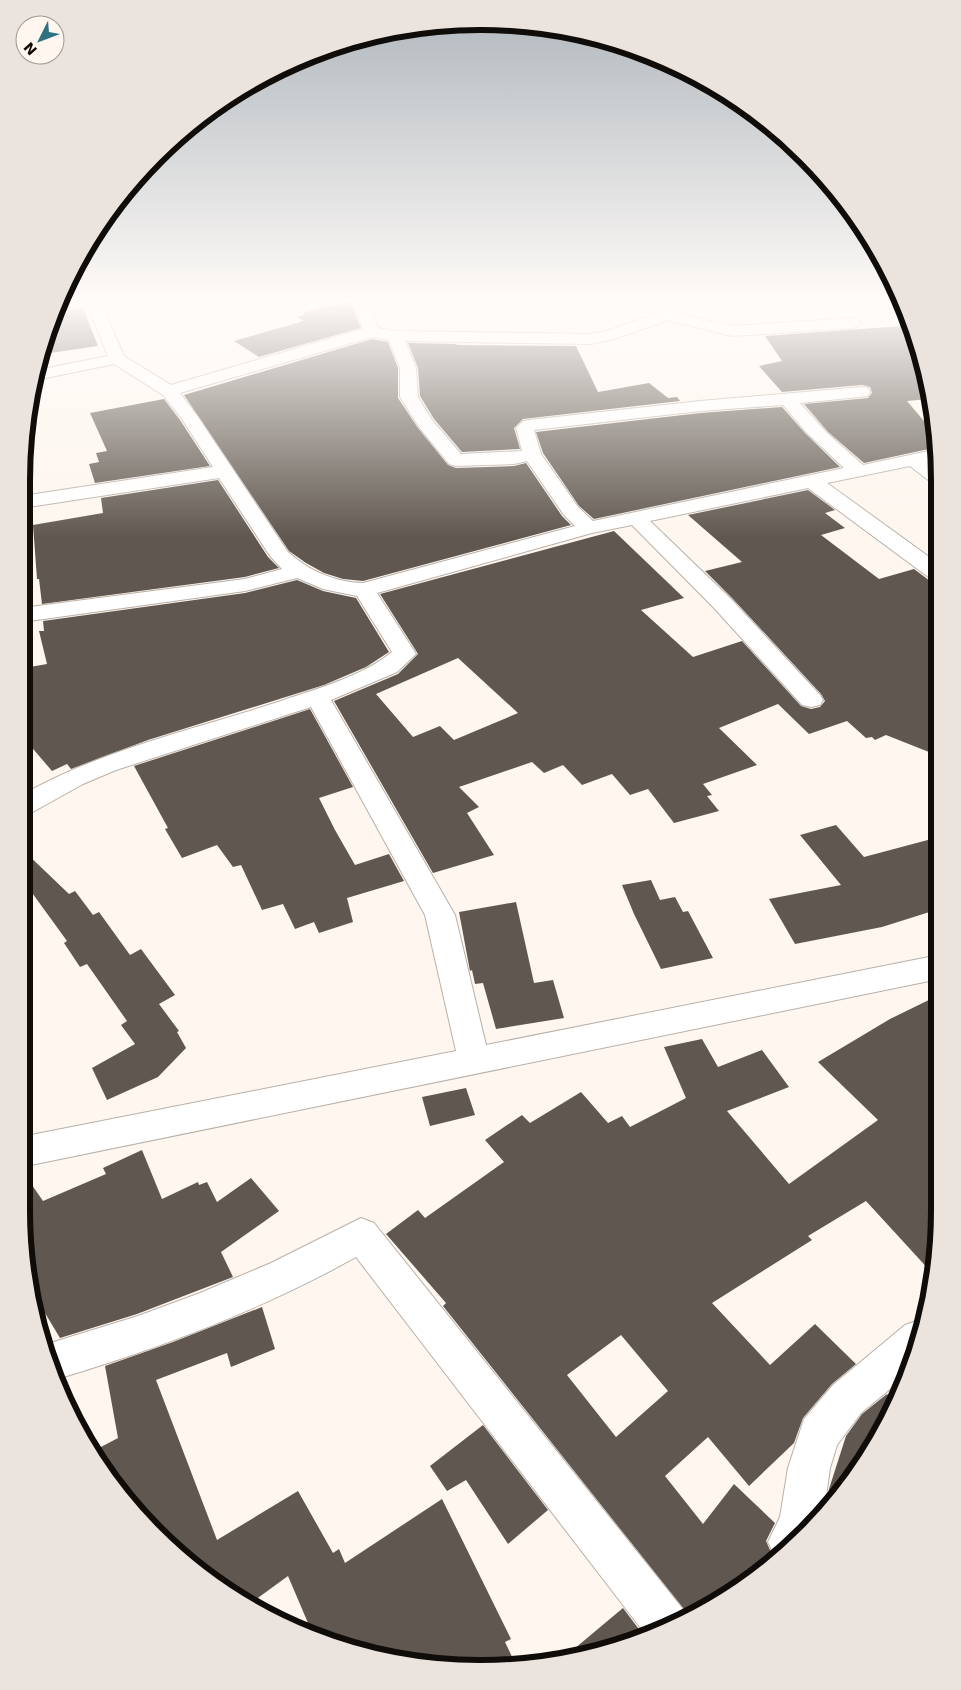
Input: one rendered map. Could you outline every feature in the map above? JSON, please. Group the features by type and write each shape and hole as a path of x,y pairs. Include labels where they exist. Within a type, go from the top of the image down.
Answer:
{"street":[{"path":"152,380 169,390 189,417 280,556 287,563 298,571 338,587 364,590 589,528 930,456"},
{"path":"169,390 202,380"},
{"path":"409,380 410,397 425,423 456,460 514,458 532,454"},
{"path":"589,528 571,511 532,454 525,428 537,423 862,392"},
{"path":"788,399 805,423 828,446 859,471"},
{"path":"913,459 931,473"},
{"path":"30,501 225,471"},
{"path":"811,481 931,568"},
{"path":"637,519 723,604 811,700"},
{"path":"30,614 245,585 298,571"},
{"path":"30,802 60,785 108,764 318,698 390,667 401,660 404,654 402,648 383,624 364,590"},
{"path":"318,698 440,915 474,1061"},
{"path":"30,1150 203,1118 733,1006 931,969"},
{"path":"57,1362 150,1332 223,1303 308,1265 361,1235 664,1621"},
{"path":"798,1529 801,1524 809,1468 819,1434 847,1399 910,1346"}],"building":[{"path":"235,380 398,380 398,398 418,428 448,465 456,468 514,466 526,463 562,516 571,525 363,581 343,579 324,573 289,551 184,395"},
{"path":"419,380 592,380 598,392 649,383 668,398 677,397 680,401 523,419 514,428 520,449 462,452 434,419 420,396"},
{"path":"771,380 919,380 923,400 907,401 927,425 930,449 864,463 828,432 804,404 868,398 872,393 870,387 862,385 782,392"},
{"path":"164,399 210,466 95,483 89,464 99,462 96,453 107,451 90,413"},
{"path":"782,407 805,433 840,467 594,519 579,506 543,453 536,432 700,413"},
{"path":"218,480 268,557 279,568 245,577 42,604 39,579 37,579 33,525 103,513 101,498"},
{"path":"808,490 835,510 825,513 845,528 821,535 879,579 914,569 931,581 931,753 886,735 875,740 872,737 866,738 847,721 809,734 778,704 719,728 757,765 703,784 712,795 707,796 719,811 674,823 648,789 630,795 612,774 582,785 563,765 544,773 532,762 459,787 479,807 467,813 494,855 433,873 334,701 398,674 418,654 380,594 614,531 684,598 641,610 693,657 742,641 801,706 811,709 820,707 825,701 821,694 705,571 742,562 688,515","holes":["458,658 518,713 454,740 440,726 413,737 376,694"]},
{"path":"297,580 323,591 356,598 389,652 366,667 324,685 148,740 71,769 67,764 52,771 30,745 30,667 47,664 39,631 44,631 43,621 245,593"},
{"path":"310,709 353,787 319,798 335,830 355,865 389,854 404,881 347,898 353,922 319,933 314,922 295,929 283,904 262,910 241,865 233,867 217,845 182,858 165,829 168,828 134,766"},
{"path":"836,825 864,857 931,839 931,912 882,927 795,944 769,899 841,885 800,835"},
{"path":"30,857 69,894 75,891 93,915 99,912 130,955 141,949 175,995 159,1004 179,1031 177,1032 186,1048 158,1077 107,1100 92,1068 135,1044 121,1025 127,1021 87,964 80,967 64,943 67,941 30,890"},
{"path":"651,880 660,900 675,897 683,912 688,911 713,958 661,969 622,885"},
{"path":"516,902 534,983 553,980 564,1018 496,1029 483,983 475,984 472,970 470,971 459,912"},
{"path":"931,999 931,1210 927,1268 866,1201 808,1236 812,1240 712,1303 770,1365 815,1324 856,1364 832,1384 803,1418 794,1443 749,1486 708,1437 665,1476 703,1524 734,1484 775,1523 766,1541 771,1553 749,1571 747,1569 741,1577 731,1584 685,1611 443,1306 446,1303 386,1234 418,1210 425,1218 504,1162 485,1140 522,1115 530,1123 581,1092 608,1123 622,1116 630,1127 686,1098 664,1047 702,1039 718,1067 762,1050 789,1087 727,1111 789,1184 878,1120 818,1062 890,1019","holes":["621,1335 668,1391 616,1437 567,1375"]},
{"path":"466,1088 475,1115 430,1126 422,1097"},
{"path":"142,1150 162,1199 198,1182 199,1185 207,1182 217,1202 251,1178 279,1211 221,1252 233,1277 137,1314 60,1338 41,1306 39,1297 31,1239 30,1182 43,1201 106,1174 103,1168"},
{"path":"262,1307 275,1349 231,1367 227,1353 156,1380 217,1540 298,1491 333,1553 339,1549 345,1563 442,1499 511,1639 505,1642 513,1659 480,1660 422,1656 364,1645 336,1636 310,1627 288,1576 255,1600 206,1567 183,1548 142,1507 123,1484 99,1448 118,1438 105,1366"},
{"path":"887,1394 890,1397 871,1435 828,1496 846,1436 862,1414"},
{"path":"483,1425 548,1510 508,1544 466,1480 447,1491 430,1466"},
{"path":"623,1608 640,1631 597,1645 573,1650"}]}
